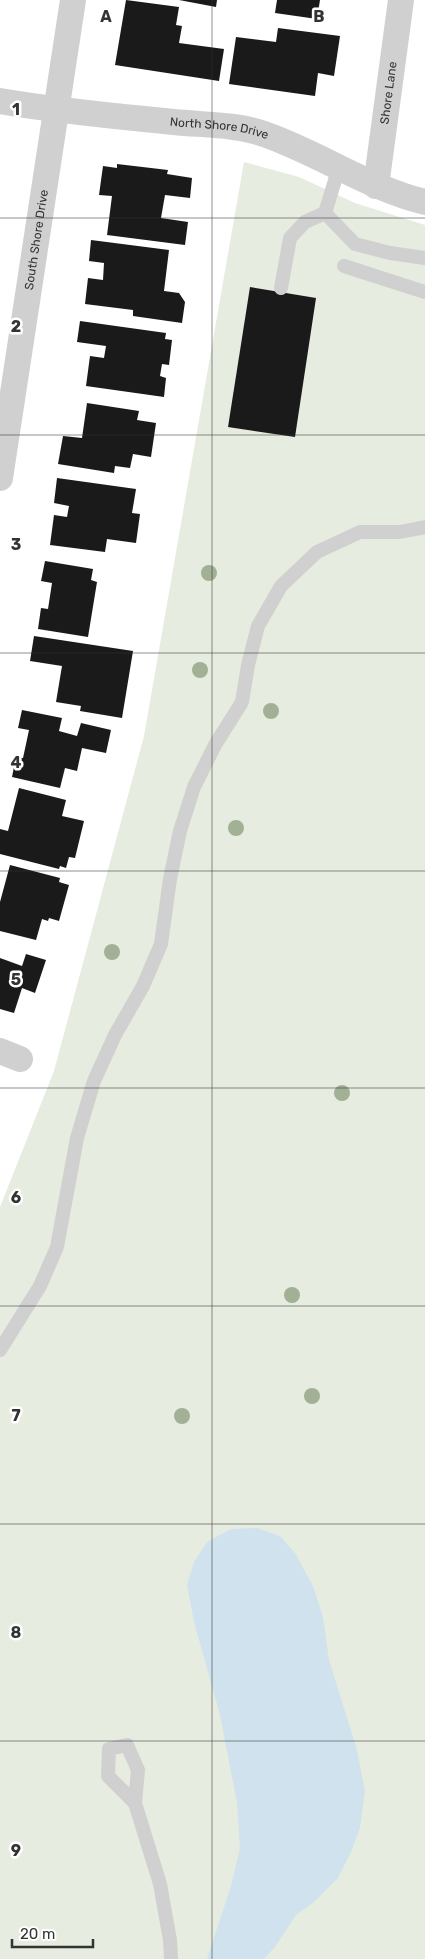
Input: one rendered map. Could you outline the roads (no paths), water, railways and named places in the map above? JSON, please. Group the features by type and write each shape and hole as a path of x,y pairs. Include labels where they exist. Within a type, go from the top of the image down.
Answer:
{"street":[{"name":"South Shore Drive","path":"0,478 58,110 73,0"},
{"name":"Shore Lane","path":"376,186 401,0"},
{"name":"North Shore Drive","path":"0,101 58,110 232,128 263,133 376,186 400,196 425,202"}],"lane":[{"path":"281,288 290,238 305,222 325,213 339,167"},
{"path":"325,213 355,244 390,254 425,258"},
{"path":"344,266 425,292"},
{"path":"0,1350 40,1286 57,1247 77,1138 94,1081 115,1035 143,986 161,944 170,880 180,831 194,787 215,744 242,702 248,665 258,626 281,586 317,552 360,532 400,532 425,527"},
{"path":"135,1803 160,1884 170,1940 171,1959"}],"water":[{"path":"257,1528 280,1536 295,1553 313,1586 323,1617 329,1660 357,1750 365,1791 360,1828 338,1878 315,1901 296,1915 275,1947 264,1959 207,1959 231,1886 240,1848 237,1803 220,1715 194,1622 187,1585 194,1562 207,1542 231,1529"}]}
